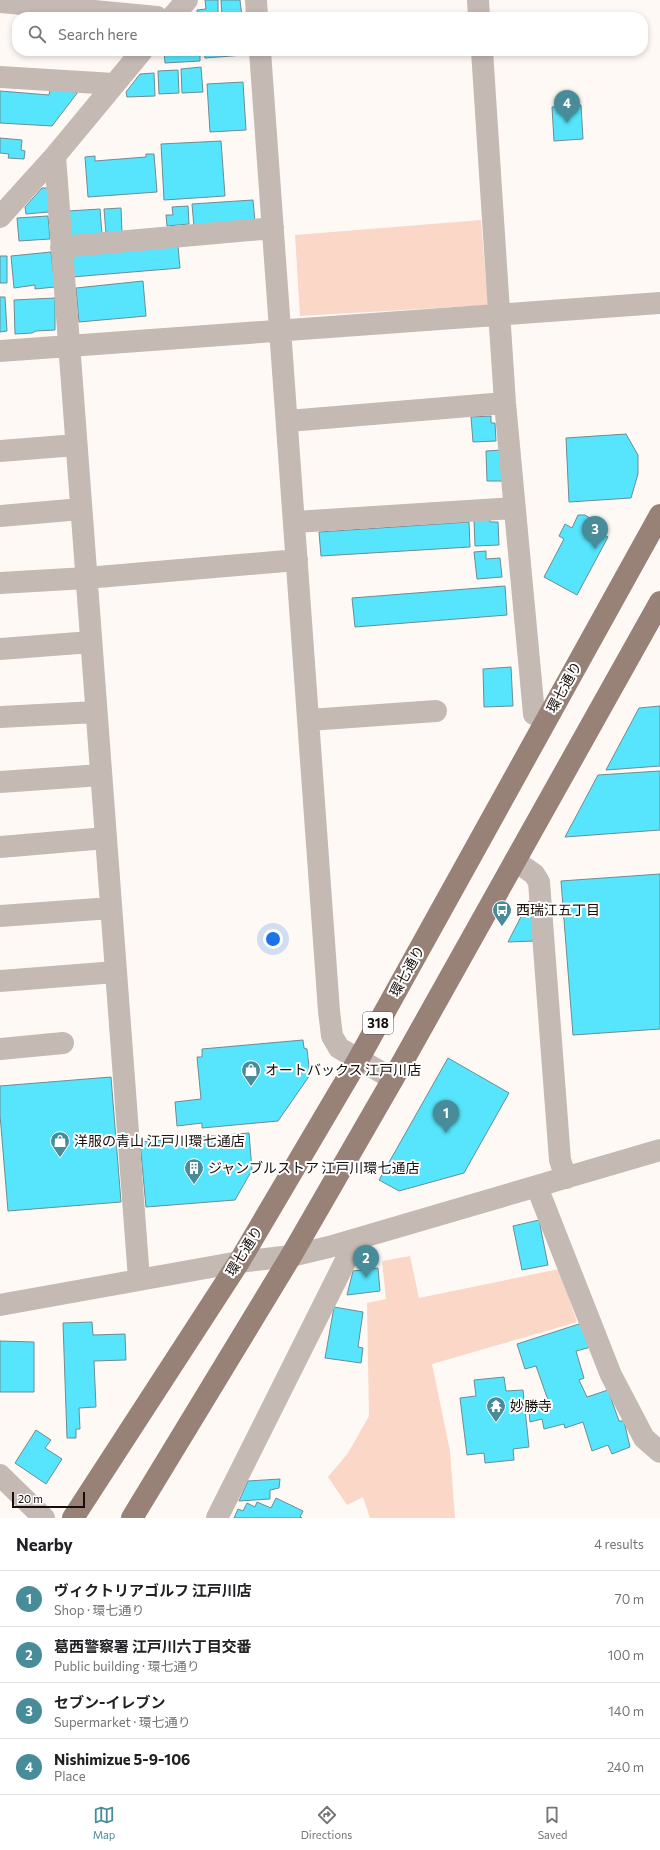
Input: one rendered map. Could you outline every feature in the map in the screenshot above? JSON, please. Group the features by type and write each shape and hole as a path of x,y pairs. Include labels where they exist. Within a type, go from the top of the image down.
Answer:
{"main road":[{"name":"環七通り","path":"73,1518 238,1262 358,1060 660,515"},
{"path":"132,1518 291,1256 393,1079 660,602"}],"street":[{"path":"176,12 187,0"},
{"path":"256,0 257,12"},
{"path":"478,0 479,12"},
{"path":"0,2 105,12"},
{"path":"0,216 55,156 138,56"},
{"path":"260,56 332,1036 339,1048 393,1079"},
{"path":"482,56 499,315 514,508 534,714 546,719"},
{"path":"0,77 114,84"},
{"path":"55,156 139,1279"},
{"path":"62,248 273,228"},
{"path":"0,351 281,332 660,303"},
{"path":"288,421 506,403"},
{"path":"0,451 76,446"},
{"path":"295,522 514,508"},
{"path":"0,516 81,510"},
{"path":"0,583 86,578 297,560"},
{"path":"0,649 91,642"},
{"path":"309,720 436,711"},
{"path":"0,717 96,712"},
{"path":"0,782 101,775"},
{"path":"0,847 106,838"},
{"path":"515,861 534,874 539,882 560,1160 566,1178"},
{"path":"0,916 111,908"},
{"path":"0,981 116,972"},
{"path":"0,1048 63,1043"},
{"path":"0,1305 238,1262 291,1256 356,1240 660,1150"},
{"path":"537,1187 611,1375 644,1438 660,1452"},
{"path":"217,1518 356,1240"},
{"path":"0,1475 44,1518"}],"shaded area":[{"path":"481,220 488,305 300,316 295,235"},
{"path":"410,1256 419,1298 559,1269 577,1322 432,1364 450,1451 455,1518 370,1518 363,1497 347,1505 328,1477 348,1453 369,1416 367,1303 386,1299 382,1261"}],"building":[{"path":"205,0 218,0 218,12 197,12 197,10 206,9"},
{"path":"221,0 240,0 241,12 222,12"},
{"path":"164,56 200,56 200,61 165,63"},
{"path":"205,56 231,56 205,58"},
{"path":"201,67 203,92 182,93 181,69"},
{"path":"178,70 179,93 159,94 158,71"},
{"path":"154,73 155,96 127,97 126,92 140,74"},
{"path":"243,82 246,130 210,132 207,84"},
{"path":"50,90 78,92 52,126 0,123 0,91 49,95"},
{"path":"581,105 583,139 554,141 552,107"},
{"path":"0,138 22,140 21,150 25,151 24,159 8,158 9,154 0,153"},
{"path":"221,141 225,196 164,200 161,144"},
{"path":"146,154 154,154 157,192 88,197 85,157 95,156 95,161 146,157"},
{"path":"42,188 49,188 49,212 26,214 25,207"},
{"path":"253,200 255,222 194,227 192,204"},
{"path":"188,206 189,224 167,226 166,215 173,215 172,207"},
{"path":"121,208 122,233 106,234 104,209"},
{"path":"100,209 102,234 69,236 68,211"},
{"path":"48,216 50,239 19,241 17,218"},
{"path":"178,246 180,268 72,277 71,255"},
{"path":"51,252 55,287 35,289 35,285 14,288 11,256"},
{"path":"0,256 7,256 7,283 0,283"},
{"path":"143,281 146,316 79,322 76,288"},
{"path":"0,297 5,297 7,331 0,332"},
{"path":"55,298 55,330 15,334 14,300"},
{"path":"491,416 491,423 495,423 496,441 473,442 471,417"},
{"path":"626,434 638,455 638,474 631,498 569,502 566,438"},
{"path":"502,450 504,481 487,481 486,451"},
{"path":"578,515 585,515 596,522 593,529 608,537 577,595 544,577 564,539 559,536 565,524 572,528"},
{"path":"490,519 490,522 498,522 499,545 475,546 474,520"},
{"path":"469,522 470,547 321,556 319,532"},
{"path":"486,551 486,559 500,558 502,577 477,579 474,552"},
{"path":"505,586 507,615 355,627 352,598"},
{"path":"511,667 513,706 484,707 483,669"},
{"path":"660,706 660,766 606,770 639,708"},
{"path":"660,771 660,830 565,837 598,775"},
{"path":"660,874 660,1029 573,1035 561,881"},
{"path":"529,901 534,902 535,941 508,942"},
{"name":"オートバックス 江戸川店","path":"303,1040 304,1048 307,1049 310,1075 278,1121 202,1128 202,1123 177,1126 175,1102 201,1099 197,1057 202,1057 202,1049"},
{"path":"448,1058 509,1093 464,1173 399,1191 379,1180"},
{"name":"洋服の青山 江戸川環七通店","path":"111,1077 121,1202 8,1211 0,1115 0,1086"},
{"name":"ジャンブルストア 江戸川環七通店","path":"249,1133 252,1170 235,1200 146,1207 140,1142"},
{"path":"539,1220 548,1265 522,1270 513,1226"},
{"path":"378,1268 380,1291 347,1295 353,1271"},
{"path":"334,1307 363,1312 358,1347 363,1348 361,1363 325,1358"},
{"path":"92,1322 93,1335 125,1334 126,1360 94,1361 96,1407 79,1408 80,1429 76,1429 76,1438 67,1438 63,1323"},
{"path":"582,1323 591,1347 576,1351 584,1378 579,1380 587,1397 608,1390 619,1421 624,1421 630,1447 612,1454 608,1445 592,1451 583,1422 565,1428 564,1424 544,1429 542,1419 530,1422 529,1411 549,1403 536,1366 525,1369 517,1344"},
{"path":"0,1341 34,1342 34,1392 0,1392"},
{"path":"504,1377 506,1391 523,1390 529,1447 513,1449 514,1460 485,1463 484,1453 467,1455 460,1398 476,1396 474,1380"},
{"path":"36,1430 51,1440 45,1448 62,1459 46,1484 15,1463"},
{"path":"280,1479 279,1488 270,1490 270,1499 239,1501 248,1481"},
{"path":"276,1498 303,1511 300,1517 302,1518 234,1518 238,1509 243,1511 247,1503 255,1507 257,1502 271,1508"}],"place":[{"name":"Nishimizue 5-9-106","path":"567,123"},
{"name":"セブン-イレブン","path":"595,549"},
{"name":"西瑞江五丁目","path":"502,927"},
{"name":"オートバックス 江戸川店","path":"251,1087"},
{"name":"ヴィクトリアゴルフ 江戸川店","path":"446,1133"},
{"name":"洋服の青山 江戸川環七通店","path":"60,1158"},
{"name":"ジャンブルストア 江戸川環七通店","path":"194,1185"},
{"name":"葛西警察署 江戸川六丁目交番","path":"366,1278"},
{"name":"妙勝寺","path":"496,1423"}]}
